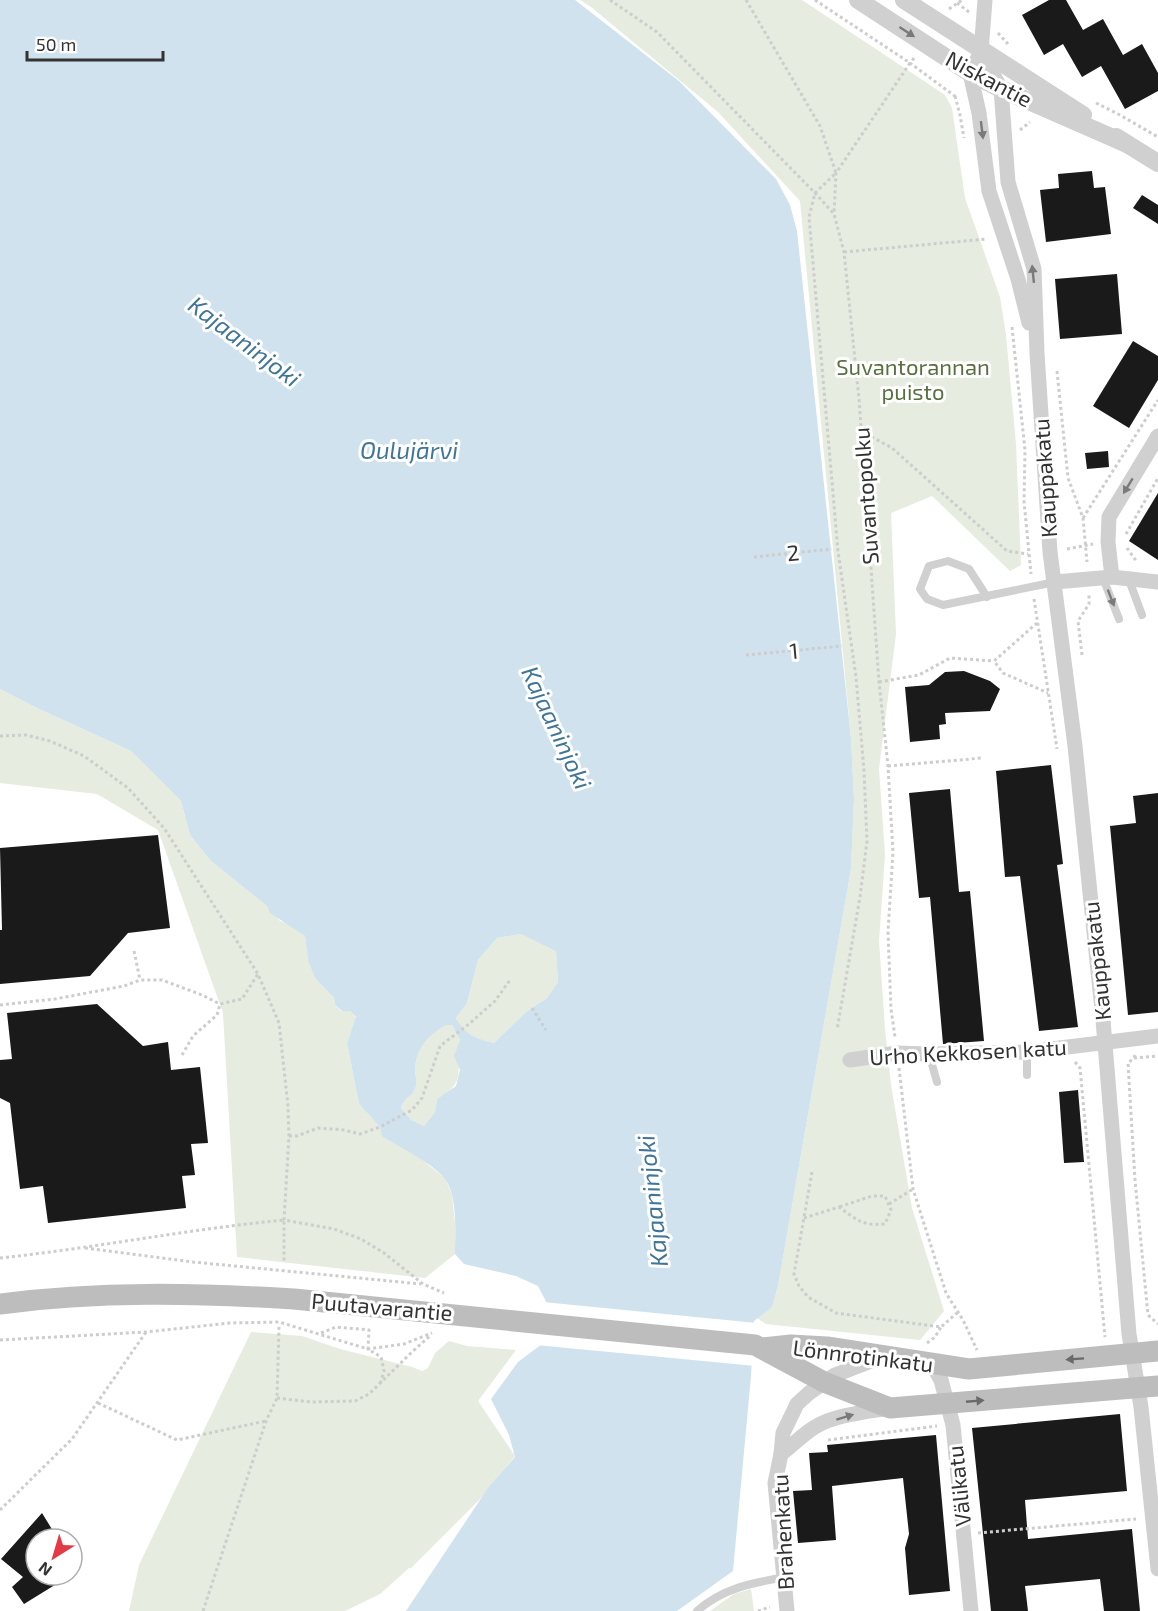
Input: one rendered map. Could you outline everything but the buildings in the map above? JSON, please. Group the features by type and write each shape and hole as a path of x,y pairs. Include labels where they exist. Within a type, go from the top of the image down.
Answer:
{"main road":[{"name":"Puutavarantie","path":"0,1304 29,1300 148,1293 206,1294 294,1299 759,1347"},
{"name":"Lönnrotinkatu","path":"759,1347 791,1345 827,1347 887,1356 926,1356 969,1369 1131,1344 1158,1351"},
{"name":"Lönnrotinkatu","path":"759,1347 824,1382 890,1408 1148,1387"}],"street":[{"name":"Niskantie","path":"858,0 970,73 1001,89 1127,144"},
{"name":"Niskantie","path":"904,0 981,52 1158,163"},
{"path":"970,73 981,52 985,0"},
{"name":"Kauppakatu","path":"981,52 1001,89 1008,182 1034,269 1050,552 1075,746 1131,1344 1148,1387 1141,1407 1158,1569"},
{"name":"Kauppakatu","path":"970,73 980,113 989,191 1018,279 1037,353"},
{"path":"1101,578 1108,542 1109,517 1158,436"},
{"path":"1055,582 1101,578 1158,582"},
{"name":"Urho Kekkosen katu","path":"850,1060 897,1053 1027,1052 1158,1036"},
{"name":"Brahenkatu","path":"787,1611 775,1483 782,1454 783,1433 797,1404 824,1382 849,1369 887,1356"},
{"name":"Välikatu","path":"926,1356 942,1380 953,1425 971,1611"},
{"name":"Brahenkatu","path":"782,1454 814,1427 856,1413 890,1408"}],"lane":[{"path":"987,597 969,568 948,561 929,566 920,589 927,599 943,605 987,597 1055,582"},
{"path":"1101,578 1119,618"},
{"path":"1129,579 1142,615"},
{"path":"1027,1052 1027,1075"},
{"path":"929,1054 937,1082"},
{"path":"697,1611 721,1594 739,1586 785,1577"}],"path":[{"name":"Suvantopolku","path":"610,0 657,32 834,214 844,252 861,431 879,682 888,766 892,852 888,932 891,1009 913,1189 946,1293 963,1320 977,1350 966,1350"},
{"path":"746,0 820,126 836,173 834,214"},
{"path":"815,0 910,63 836,173 815,193 809,217 838,551 856,677 867,841 860,897 837,1030"},
{"path":"945,11 962,0"},
{"path":"955,96 964,142"},
{"path":"844,252 987,239 984,229"},
{"path":"1012,326 1024,450 1024,501 1028,555 1058,756"},
{"path":"1101,578 1085,546 1083,518 1158,400"},
{"path":"861,431 892,448 1007,551 1028,555 1108,542"},
{"path":"1142,565 1133,560 1124,544 1126,533 1158,478"},
{"name":"2","path":"754,557 832,549"},
{"path":"879,682 919,675 950,658 994,661 1038,623"},
{"name":"1","path":"746,655 842,646"},
{"path":"994,661 1003,673 1048,693"},
{"path":"0,736 26,735 50,741 84,756 128,788 164,828 258,974 279,1023 288,1106 284,1263"},
{"path":"888,766 982,758"},
{"path":"134,951 140,980"},
{"path":"0,1005 55,999 124,986 140,980 162,980 220,1004 242,999 258,974"},
{"path":"289,1136 297,1136 318,1128 360,1134 380,1128 412,1110 422,1098 440,1046 470,1024 495,1001 510,980"},
{"path":"182,1055 193,1036 217,1015 220,1004"},
{"path":"532,1008 546,1030"},
{"path":"1134,1058 1158,1056"},
{"path":"812,1172 794,1274 799,1286 808,1297 836,1313 941,1327"},
{"path":"889,1204 913,1189"},
{"path":"804,1218 872,1196 885,1196 891,1210 885,1224 869,1225 857,1221 839,1207"},
{"path":"0,1258 85,1248 239,1224 284,1220 334,1229 361,1239 384,1253 423,1284 447,1295"},
{"path":"85,1248 193,1262 423,1284"},
{"path":"926,1356 941,1327 957,1312"},
{"path":"0,1340 146,1332 230,1323 279,1322 368,1349 381,1357 384,1371 380,1385"},
{"path":"203,1611 266,1421 277,1398 279,1327"},
{"path":"320,1334 336,1327 369,1330 368,1349"},
{"path":"0,1510 72,1439 146,1332"},
{"path":"277,1398 311,1402 355,1401 380,1385 435,1332 404,1344 368,1349"},
{"path":"1102,1339 1131,1344"},
{"path":"98,1403 177,1440 266,1421"},
{"path":"822,1441 953,1425"},
{"path":"964,1533 1153,1517"}],"green space":[{"name":"Suvantorannan puisto","path":"580,0 802,0 945,95 952,108 965,198 1000,297 1006,335 1016,444 1021,565 1010,571 932,496 891,513 896,634 879,769 885,855 879,941 891,1085 912,1208 944,1311 920,1340 766,1324 757,1318 772,1307 778,1286 851,869 854,799 851,738 800,201 718,112"},
{"path":"0,689 131,751 181,801 190,835 211,861 267,906 280,921 305,936 308,961 315,978 334,998 335,1005 341,1011 350,1011 356,1018 347,1043 359,1104 380,1127 445,1178 452,1195 455,1254 425,1278 237,1257 223,1013 158,830 97,794 0,783"},
{"path":"521,934 556,950 558,982 547,998 526,1012 494,1043 477,1038 463,1029 456,1018 467,1003 478,960 497,938"},
{"path":"447,1025 452,1025 460,1040 459,1073 454,1086 437,1099 435,1112 424,1126 411,1120 401,1108 416,1087 416,1062 424,1043"},
{"path":"251,1332 302,1336 340,1349 422,1371 428,1368 435,1353 449,1341 467,1346 516,1350 478,1401 515,1456 485,1494 411,1568 380,1594 345,1611 129,1611 139,1565"},
{"path":"751,1589 754,1611 710,1611 734,1594"}],"water":[{"name":"Oulujärvi","path":"0,0 575,0 679,81 776,179 790,205 797,231 851,738 854,799 851,869 778,1286 772,1307 754,1321 733,1571 677,1611 406,1611 488,1488 515,1457 509,1435 491,1399 518,1362 546,1341 554,1317 538,1286 516,1276 464,1264 455,1254 455,1215 449,1186 433,1168 382,1136 380,1127 359,1104 347,1043 356,1017 350,1011 342,1011 335,1005 334,998 315,978 308,961 305,936 270,913 267,906 211,861 190,835 181,801 131,751 0,689","holes":["521,934 556,951 558,982 547,998 526,1012 494,1043 477,1038 463,1029 456,1018 467,1003 478,960 497,938","447,1025 452,1025 460,1040 454,1056 460,1070 456,1086 437,1099 435,1112 424,1126 411,1120 401,1108 416,1087 416,1062 424,1043"]}],"pier":[{"path":"543,1302 757,1323 755,1366 536,1345 544,1339 551,1318"}],"water label":[{"name":"Kajaaninjoki","path":"244,342"},
{"name":"Kajaaninjoki","path":"556,728"},
{"name":"Kajaaninjoki","path":"653,1201"}]}
